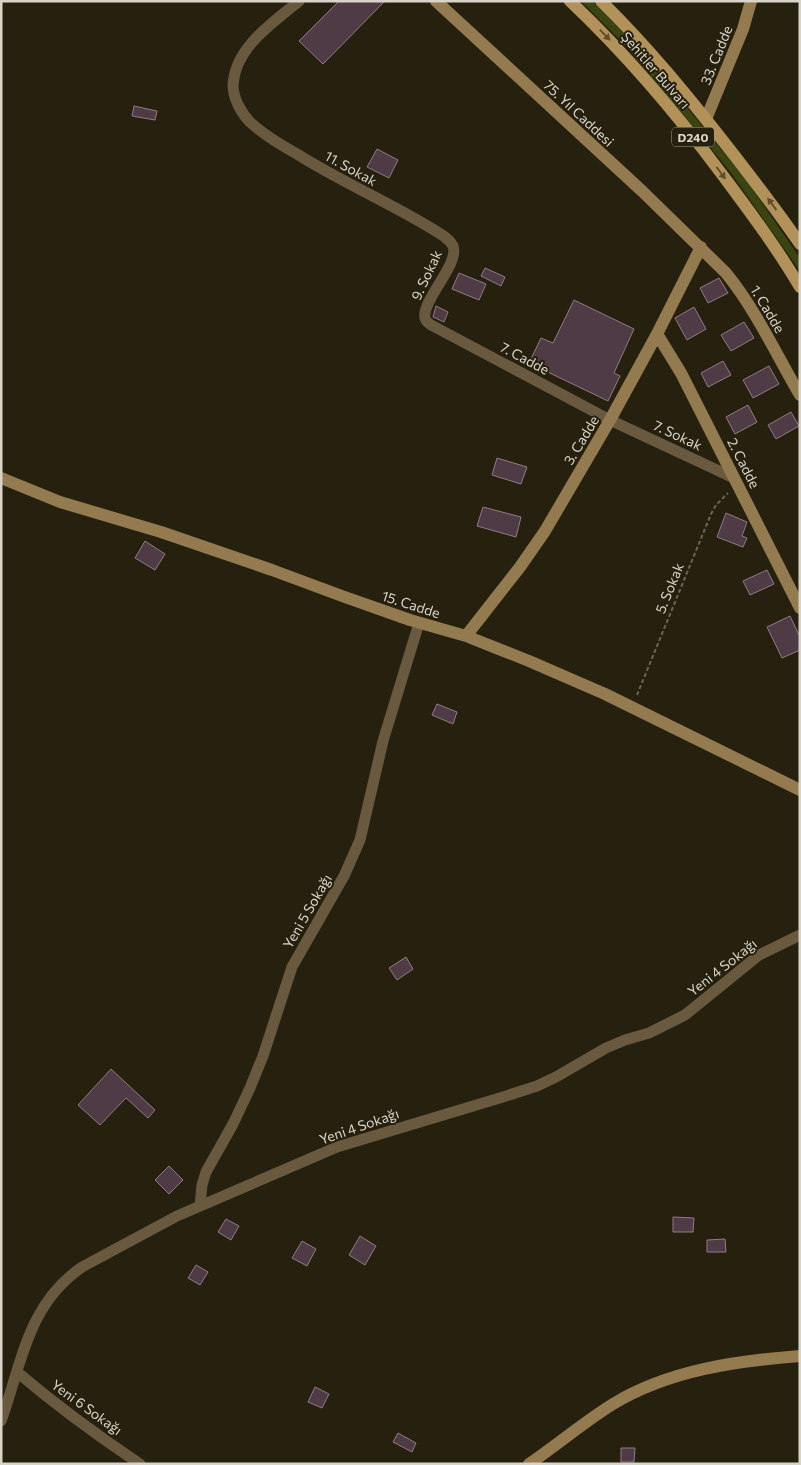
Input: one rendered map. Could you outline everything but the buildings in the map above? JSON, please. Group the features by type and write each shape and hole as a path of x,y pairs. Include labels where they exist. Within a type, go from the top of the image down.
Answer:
{"main road":[{"name":"Şehitler Bulvarı","path":"570,1 621,52 694,138 757,221 800,287"},
{"name":"Şehitler Bulvarı","path":"601,1 651,53 706,119 756,182 800,244"}],"street":[{"name":"11. Sokak","path":"299,1 248,46 242,57 233,85 235,97 242,112 249,121 276,142 428,226 451,242"},
{"name":"75. Yıl Caddesi","path":"436,1 701,247"},
{"name":"33. Cadde","path":"706,119 742,29 751,1"},
{"name":"9. Sokak","path":"426,321 424,316 429,303 453,256 454,250 451,242"},
{"name":"3. Cadde","path":"466,636 545,531 610,420 657,334 701,247"},
{"name":"1. Cadde","path":"701,247 736,285 760,323 800,395"},
{"name":"7. Cadde","path":"426,321 432,326 610,420"},
{"name":"2. Cadde","path":"657,334 681,373 800,608"},
{"name":"7. Sokak","path":"610,420 736,482"},
{"name":"15. Cadde","path":"1,478 60,502 161,532 262,566 360,603 419,623 466,636 569,678 633,707 800,790"},
{"name":"Yeni 5 Sokağı","path":"200,1206 202,1185 206,1172 233,1124 253,1080 263,1056 292,967 330,903 356,852 383,741 419,623"},
{"name":"Yeni 4 Sokağı","path":"1,1421 29,1333 57,1288 68,1276 82,1267 151,1229 200,1206 338,1147 537,1086 606,1048 649,1033 685,1015 759,955 800,935"},
{"path":"528,1464 612,1405 656,1384 684,1374 718,1366 800,1356"},
{"name":"Yeni 6 Sokağı","path":"17,1372 42,1393 140,1464"}],"path":[{"name":"5. Sokak","path":"633,707 711,514 736,482"}],"green space":[{"path":"581,1 592,1 611,19 660,74 746,180 800,258 800,271 731,173 698,132 622,42"}]}
